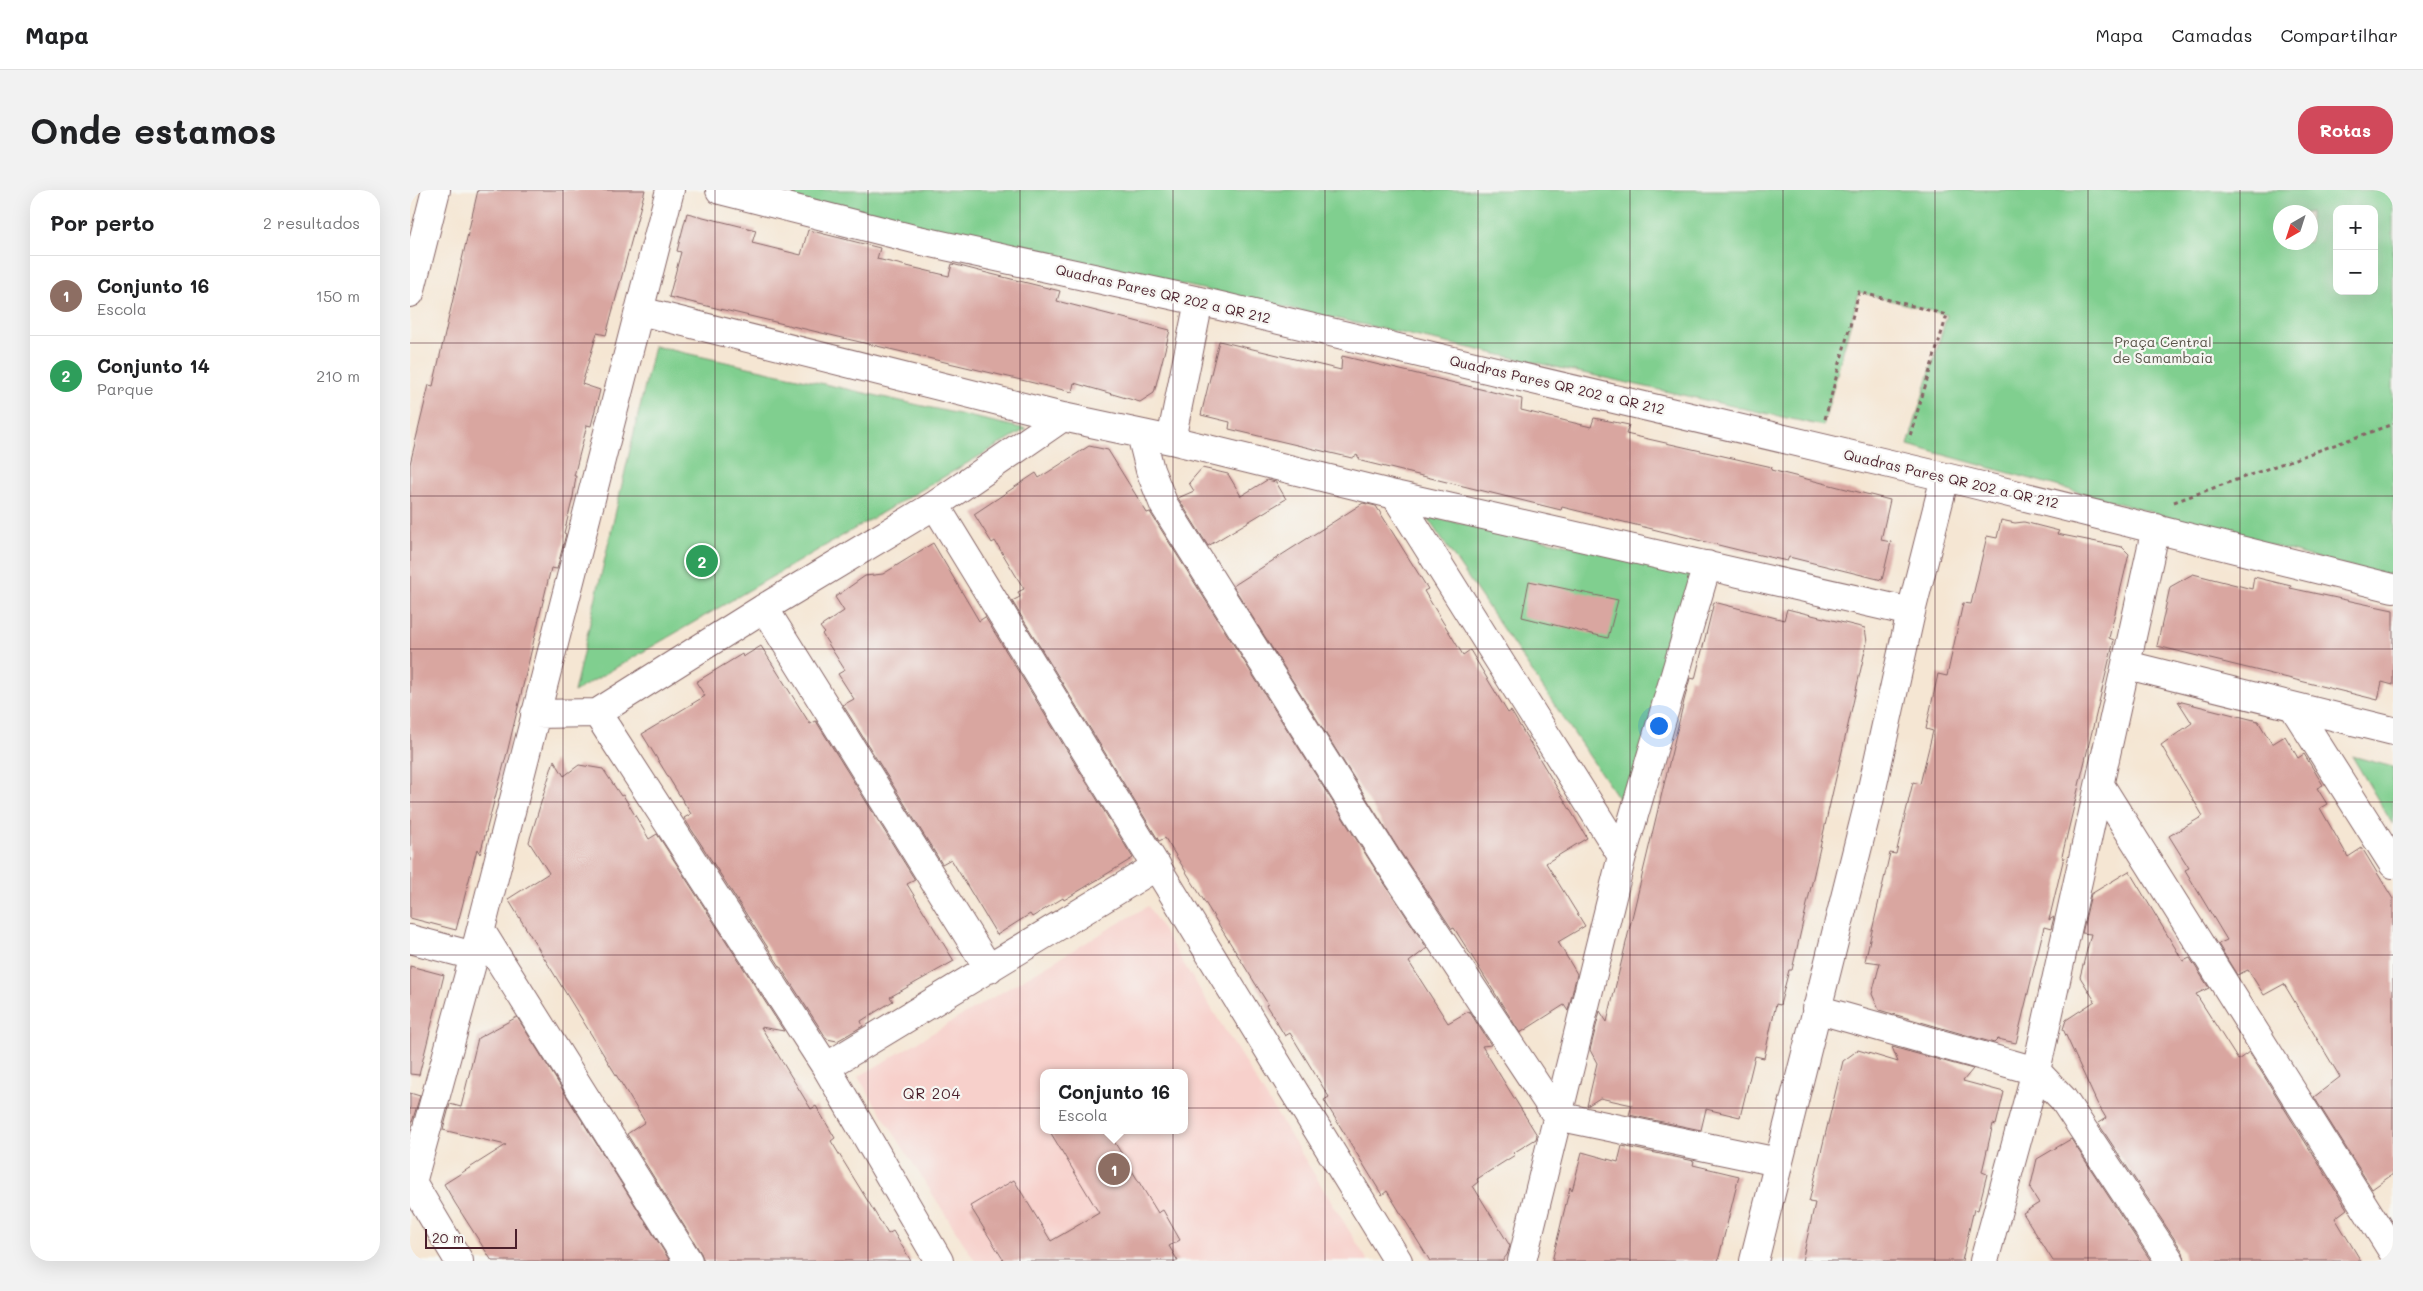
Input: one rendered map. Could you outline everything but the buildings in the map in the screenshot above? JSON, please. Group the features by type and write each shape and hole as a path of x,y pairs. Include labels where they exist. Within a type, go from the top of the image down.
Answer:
{"street":[{"path":"410,293 436,190"},
{"path":"459,1261 411,1186 478,943 670,190"},
{"name":"Quadras Pares QR 202 a QR 212","path":"720,190 918,240 1199,301 1945,477 2393,588"},
{"path":"1171,440 1199,301"},
{"path":"640,311 1063,417 1171,440 1395,495 1912,612"},
{"path":"535,714 597,713 764,608 935,505 1063,417"},
{"path":"1141,434 1150,470 1164,505 1388,861 1557,1116 1778,1162"},
{"path":"1754,1261 1869,802 1945,477"},
{"path":"1395,495 1622,856"},
{"path":"935,505 1398,1261"},
{"path":"1984,1261 2036,1071 2156,528"},
{"path":"1522,1261 1622,856 1707,565"},
{"path":"764,608 988,969"},
{"path":"2127,665 2294,708 2393,731"},
{"path":"2294,708 2393,864"},
{"path":"597,713 826,1067 938,1261"},
{"path":"2100,785 2393,1252"},
{"path":"826,1067 1156,866"},
{"path":"410,940 478,943"},
{"path":"478,943 688,1261"},
{"path":"1816,1009 2036,1071 2063,1099 2170,1261"}],"path":[{"path":"1824,426 1859,292 1947,315 1908,445"},
{"path":"2156,528 2162,507 2393,424"}],"shaded area":[{"path":"1148,906 1368,1261 975,1261 858,1077"}],"green space":[{"name":"Praça Central de Samambaia","path":"753,190 2393,190 2393,579 1908,445 1947,315 1859,292 1823,426"},
{"path":"654,346 1026,429 574,692"},
{"path":"1426,516 1697,571 1624,807"},
{"path":"2352,756 2393,767 2393,825"}],"place":[{"name":"Conjunto 14","path":"702,561"},
{"name":"Conjunto 16","path":"1114,1169"}],"district":[{"name":"QR 204","path":"932,1094"}]}
